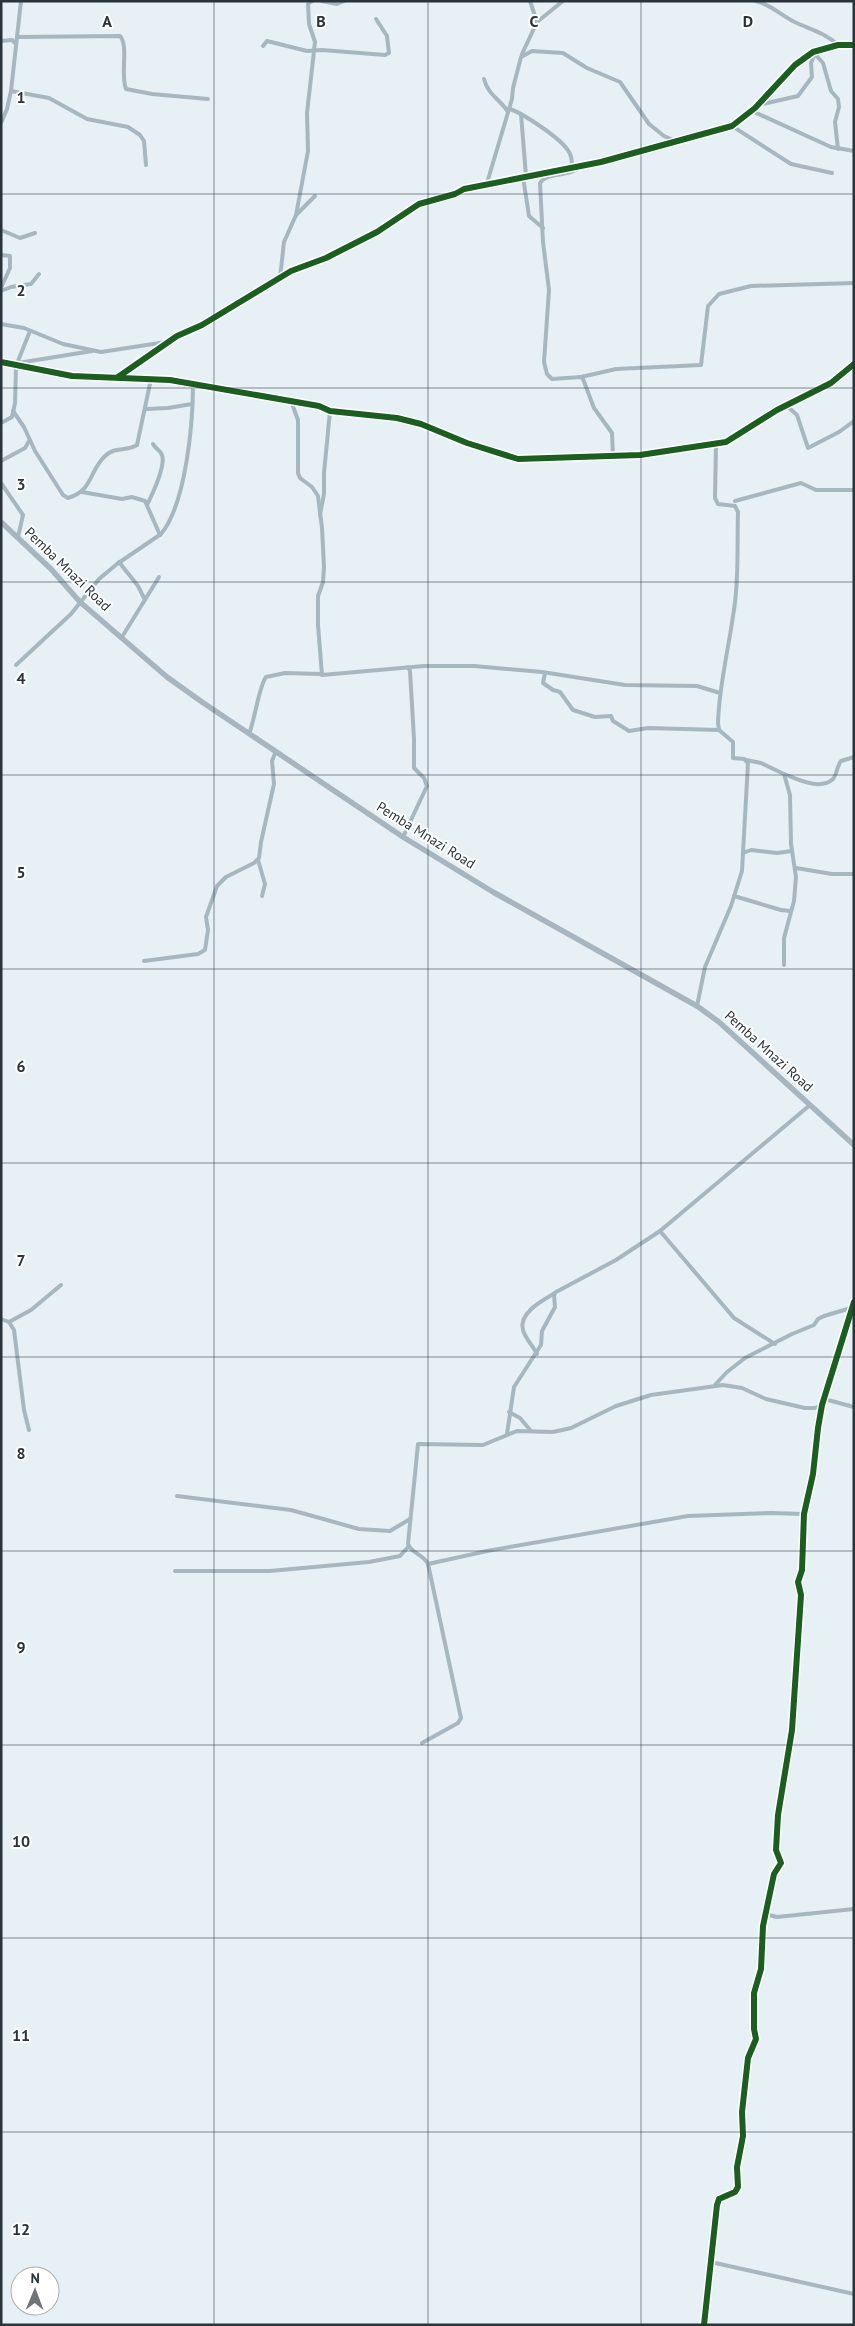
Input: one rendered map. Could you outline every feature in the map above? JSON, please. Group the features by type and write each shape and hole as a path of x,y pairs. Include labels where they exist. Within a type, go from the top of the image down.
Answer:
{"main road":[{"name":"Pemba Mnazi Road","path":"1,522 51,569 80,602 167,677 249,735 276,751 403,838 493,892 696,1006 719,1022 854,1145"}],"street":[{"path":"1,123 7,109 11,91 21,1"},
{"path":"280,278 284,242 296,216 308,151 307,113 309,83 315,51 314,36 309,24 308,4 312,1"},
{"path":"322,1 337,4 344,1"},
{"path":"530,1 538,22"},
{"path":"487,184 509,110 514,82 522,56 538,22 563,1"},
{"path":"756,1 769,5 798,24 829,37 838,44"},
{"path":"263,46 265,42 271,41 300,50 374,56 387,54 389,47 387,36 376,18"},
{"path":"18,37 120,36 124,42 123,75 126,89 152,94 208,99"},
{"path":"1,41 12,40 16,44"},
{"path":"118,377 168,342 202,325 280,278 306,265 326,258 377,232 419,204 455,194 464,189 583,165 732,126 752,111 795,65 814,52 838,44 854,45"},
{"path":"522,56 532,51 563,53 586,68 620,82 650,124 670,140 677,140"},
{"path":"758,105 798,96 812,77 811,59 814,52"},
{"path":"814,52 823,62 831,91 838,99 839,107 835,122 838,149"},
{"path":"484,79 488,92 509,110 520,113 559,140 568,150 572,167"},
{"path":"11,91 49,98 87,119 128,127 144,141 146,165"},
{"path":"752,111 800,135 838,149 854,151"},
{"path":"520,113 521,144 529,216 543,228"},
{"path":"732,126 791,164 832,174"},
{"path":"583,165 572,173 546,177 540,183 549,290 544,341 546,374 552,379 581,377 623,369 701,365 708,306 719,294 751,286 854,283"},
{"path":"296,216 315,196"},
{"path":"1,230 20,238 35,233"},
{"path":"1,254 10,256 10,262 1,290"},
{"path":"1,290 30,284 38,274"},
{"path":"1,324 21,327 62,344 94,351"},
{"path":"1,423 10,419 13,411 17,364 30,331"},
{"path":"17,364 94,351 120,350 168,342"},
{"path":"1,362 72,376 151,379 194,384 319,406 330,411 397,418 421,424 467,443 518,459 640,456 726,442 777,410 788,407 831,383 854,364"},
{"path":"581,377 594,408 612,432 613,456"},
{"path":"82,492 99,462 107,454 114,449 128,449 137,445 151,379"},
{"path":"16,665 59,626 99,579 119,562 160,535 167,527 179,498 194,384"},
{"path":"291,401 298,420 298,473 300,478 312,487 318,496 324,554 322,582 318,596 321,674"},
{"path":"146,409 192,404"},
{"path":"788,407 797,415 808,448 839,432 854,421"},
{"path":"13,411 24,427 29,441 63,495 68,498 82,492 122,499 132,497 148,504 160,535"},
{"path":"320,516 324,494 330,411"},
{"path":"1,461 22,450 29,441"},
{"path":"148,504 157,484 163,460 162,454 153,444"},
{"path":"716,444 714,498 718,504 735,506 738,512 737,574 733,617 720,693 719,730"},
{"path":"1,483 23,515 18,537"},
{"path":"735,502 801,483 816,490 854,490"},
{"path":"119,562 138,586 145,600"},
{"path":"122,637 159,577"},
{"path":"249,735 257,712 262,685 266,677 285,673 326,675 408,667 474,666 545,673 625,685 698,686 720,693"},
{"path":"403,838 427,786 424,778 414,768 410,675 408,667"},
{"path":"545,673 543,682 553,690 560,692 571,710 595,717 609,716 613,721 618,722 629,731 648,728 719,730 731,739 734,758 760,763 801,781 821,783 833,778 841,761 854,757"},
{"path":"262,896 265,884 258,860 275,782 272,761 276,751"},
{"path":"696,1006 705,967 734,896 742,871 748,763 743,760"},
{"path":"784,774 790,795 792,851 796,868 796,889 784,938 784,965"},
{"path":"743,853 751,850 777,853 792,851"},
{"path":"144,961 204,951 208,935 206,917 218,883 258,860"},
{"path":"796,868 832,874 854,874"},
{"path":"734,896 791,911"},
{"path":"536,1354 523,1331 522,1324 531,1310 555,1293 616,1260 660,1231 810,1105"},
{"path":"660,1231 734,1318 775,1344"},
{"path":"9,1322 31,1310 61,1285"},
{"path":"507,1434 514,1387 542,1342 543,1328 555,1307 555,1293"},
{"path":"704,2325 718,2201 722,2197 735,2192 738,2187 737,2166 743,2136 742,2112 748,2058 756,2039 754,1994 760,1975 766,1911 774,1874 782,1863 776,1850 777,1830 793,1717 801,1605 801,1592 798,1582 802,1570 804,1514 813,1474 822,1405 854,1302"},
{"path":"715,1386 732,1367 745,1358 814,1325 818,1319 824,1316 851,1308"},
{"path":"1,1319 9,1322 14,1330 24,1410 29,1430"},
{"path":"422,1743 458,1723 461,1718 428,1564 425,1558 412,1551 409,1546 418,1444 483,1444 517,1431 554,1432 571,1428 609,1408 652,1395 715,1386 732,1385 766,1399 805,1408 815,1408 822,1405"},
{"path":"824,1399 854,1407"},
{"path":"509,1412 520,1418 531,1431"},
{"path":"177,1496 291,1510 359,1529 390,1530 410,1519"},
{"path":"428,1564 487,1551 688,1516 771,1513 804,1514"},
{"path":"175,1571 270,1571 369,1562 400,1556 409,1546"},
{"path":"766,1911 769,1915 776,1918 854,1909"},
{"path":"711,2262 854,2294"}],"cycle path":[{"path":"118,377 177,336 202,325 291,271 326,258 377,232 419,204 455,194 464,189 601,162 732,126 755,108 795,65 813,52 838,45 854,45"},
{"path":"1,362 72,376 170,380 319,406 330,411 397,418 421,424 467,443 518,459 640,455 726,442 777,410 831,383 854,364"},
{"path":"704,2325 717,2205 719,2199 735,2192 738,2187 737,2167 743,2136 742,2112 748,2058 756,2039 754,2029 754,1993 761,1969 763,1926 774,1874 781,1863 776,1850 778,1815 792,1730 801,1595 798,1582 802,1570 804,1514 813,1474 822,1405 854,1302"}]}
